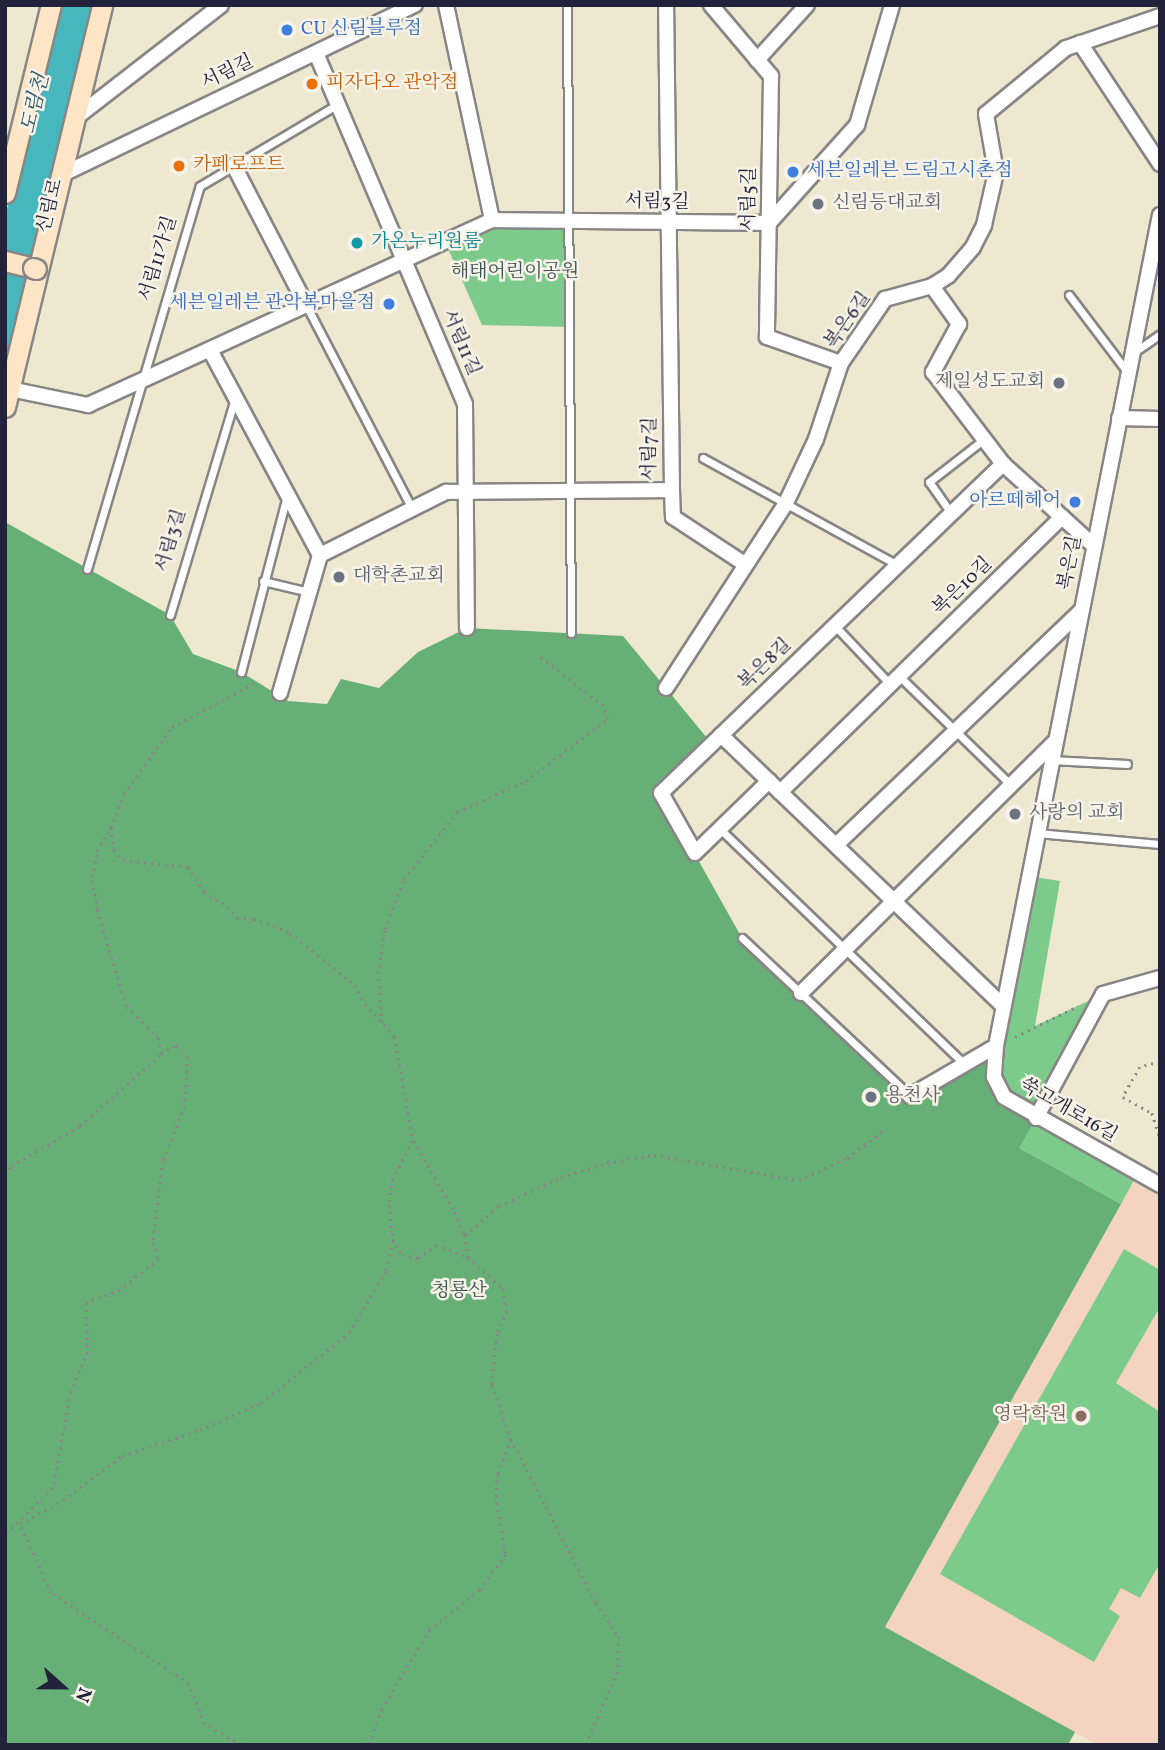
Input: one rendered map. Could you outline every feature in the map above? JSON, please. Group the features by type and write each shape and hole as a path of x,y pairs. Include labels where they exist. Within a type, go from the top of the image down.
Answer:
{"main road":[{"path":"5,194 10,150 51,5"},
{"name":"신림로","path":"8,398 36,269 102,5"},
{"path":"5,261 36,269"}],"street":[{"path":"72,121 221,5"},
{"name":"서림길","path":"59,176 415,5"},
{"path":"446,5 492,220"},
{"name":"서림7길","path":"320,555 446,492 672,490 666,5"},
{"name":"서림5길","path":"711,5 771,76 767,337 841,363"},
{"path":"757,60 807,5"},
{"path":"769,223 857,125 892,5"},
{"name":"복은6길","path":"666,688 785,505 816,439 841,363 885,299 932,286 962,263 984,225 996,172 986,114 1066,48 1160,16"},
{"path":"1080,43 1160,164"},
{"name":"서림11길","path":"316,53 465,404 467,628"},
{"path":"234,166 306,305"},
{"name":"복은길","path":"996,1046 1160,215"},
{"name":"서림3길","path":"143,380 492,220 769,223"},
{"path":"932,286 959,324 933,372 1003,464 1094,546"},
{"path":"210,350 320,555 280,693"},
{"path":"8,398 88,405 143,380"},
{"path":"1119,418 1160,419"},
{"name":"복은8길","path":"720,829 695,853 661,793 1003,464"},
{"path":"672,490 673,517 746,565"},
{"name":"복은10길","path":"780,792 1062,517"},
{"path":"836,845 1080,612"},
{"path":"721,735 1002,1005"},
{"path":"801,993 1054,743"},
{"path":"720,829 769,781"},
{"path":"1035,1118 1103,994 1160,978"},
{"path":"910,1096 996,1046"},
{"name":"쑥고개로16길","path":"996,1046 993,1066 998,1088 1035,1118 1160,1185"}],"lane":[{"path":"567,5 571,633"},
{"name":"서림11가길","path":"87,569 200,186 338,104"},
{"path":"1069,295 1128,374"},
{"path":"306,305 412,509"},
{"path":"1132,353 1160,334"},
{"name":"서림3길","path":"170,615 235,397"},
{"path":"951,514 929,482 984,439"},
{"path":"703,458 898,565"},
{"path":"241,672 287,495"},
{"path":"263,581 309,592"},
{"path":"835,626 956,731 1011,786"},
{"path":"1051,761 1127,764"},
{"path":"720,829 965,1064"},
{"path":"1036,833 1160,844"},
{"path":"742,938 910,1096"}],"path":[{"path":"382,1026 377,974 385,929 404,879 457,812 526,781 607,719 603,706 537,655"},
{"path":"161,1054 158,1038 125,1006 97,910 92,877 97,851 111,828 124,794 172,727 258,681"},
{"path":"111,828 114,850 123,860 188,867 204,892 228,906 237,918 290,933 355,985 382,1026 395,1037 414,1141 465,1235 468,1257"},
{"path":"996,1046 1103,994"},
{"path":"5,1175 11,1166 80,1126 161,1054 176,1045 188,1057 185,1106 163,1161 153,1242 159,1259 120,1290 86,1303 88,1352 71,1392 53,1488 20,1524"},
{"path":"1160,1062 1140,1067 1123,1097 1152,1113 1160,1137"},
{"path":"465,1235 499,1206 561,1177 607,1163 654,1155 799,1180 847,1158 884,1130"},
{"path":"5,1535 63,1500 122,1456 200,1430 261,1403 349,1333 386,1270 393,1238 389,1205 393,1179 414,1141"},
{"path":"393,1238 402,1255 418,1258 436,1245 468,1257 503,1289 507,1311 497,1334 492,1385 511,1440 596,1603 619,1637 618,1672 586,1745"},
{"path":"369,1745 383,1709 430,1630 480,1590 506,1555 496,1496 498,1474 511,1440"},
{"path":"20,1524 51,1593 189,1685 204,1724 242,1745"}],"shaded area":[{"name":"영락학원","path":"1138,1173 1160,1185 1160,1745 1098,1745 885,1627"}],"green space":[{"name":"해태어린이공원","path":"492,220 568,221 569,327 482,325 445,242"},
{"name":"청룡산","path":"5,522 170,615 193,654 241,672 288,701 327,704 341,679 379,688 418,652 467,628 623,636 712,744 661,794 742,938 910,1096 996,1046 994,1077 1036,1118 1019,1148 1121,1204 885,1627 1075,1732 1068,1745 5,1745"},
{"path":"1028,876 1060,881 1035,1026 1103,994 1036,1118 1138,1173 1121,1204 1019,1148 1014,1105 993,1066"},
{"path":"1124,1249 1160,1270 1160,1307 1116,1383 1160,1412 1160,1563 1140,1598 1121,1588 1109,1609 1120,1616 1094,1662 940,1574"}],"water":[{"name":"도림천","path":"58,5 96,5 5,371 5,217"}],"place":[{"name":"CU 신림블루점","path":"287,30"},
{"name":"피자다오 관악점","path":"312,84"},
{"name":"카페로프트","path":"179,166"},
{"name":"세븐일레븐 드림고시촌점","path":"793,172"},
{"name":"신림등대교회","path":"818,204"},
{"name":"가온누리원룸","path":"357,243"},
{"name":"세븐일레븐 관악복마을점","path":"389,304"},
{"name":"제일성도교회","path":"1059,383"},
{"name":"아르떼헤어","path":"1075,502"},
{"name":"대학촌교회","path":"339,577"},
{"name":"사랑의 교회","path":"1015,814"},
{"name":"용천사","path":"871,1097"},
{"name":"영락학원","path":"1081,1416"}]}
